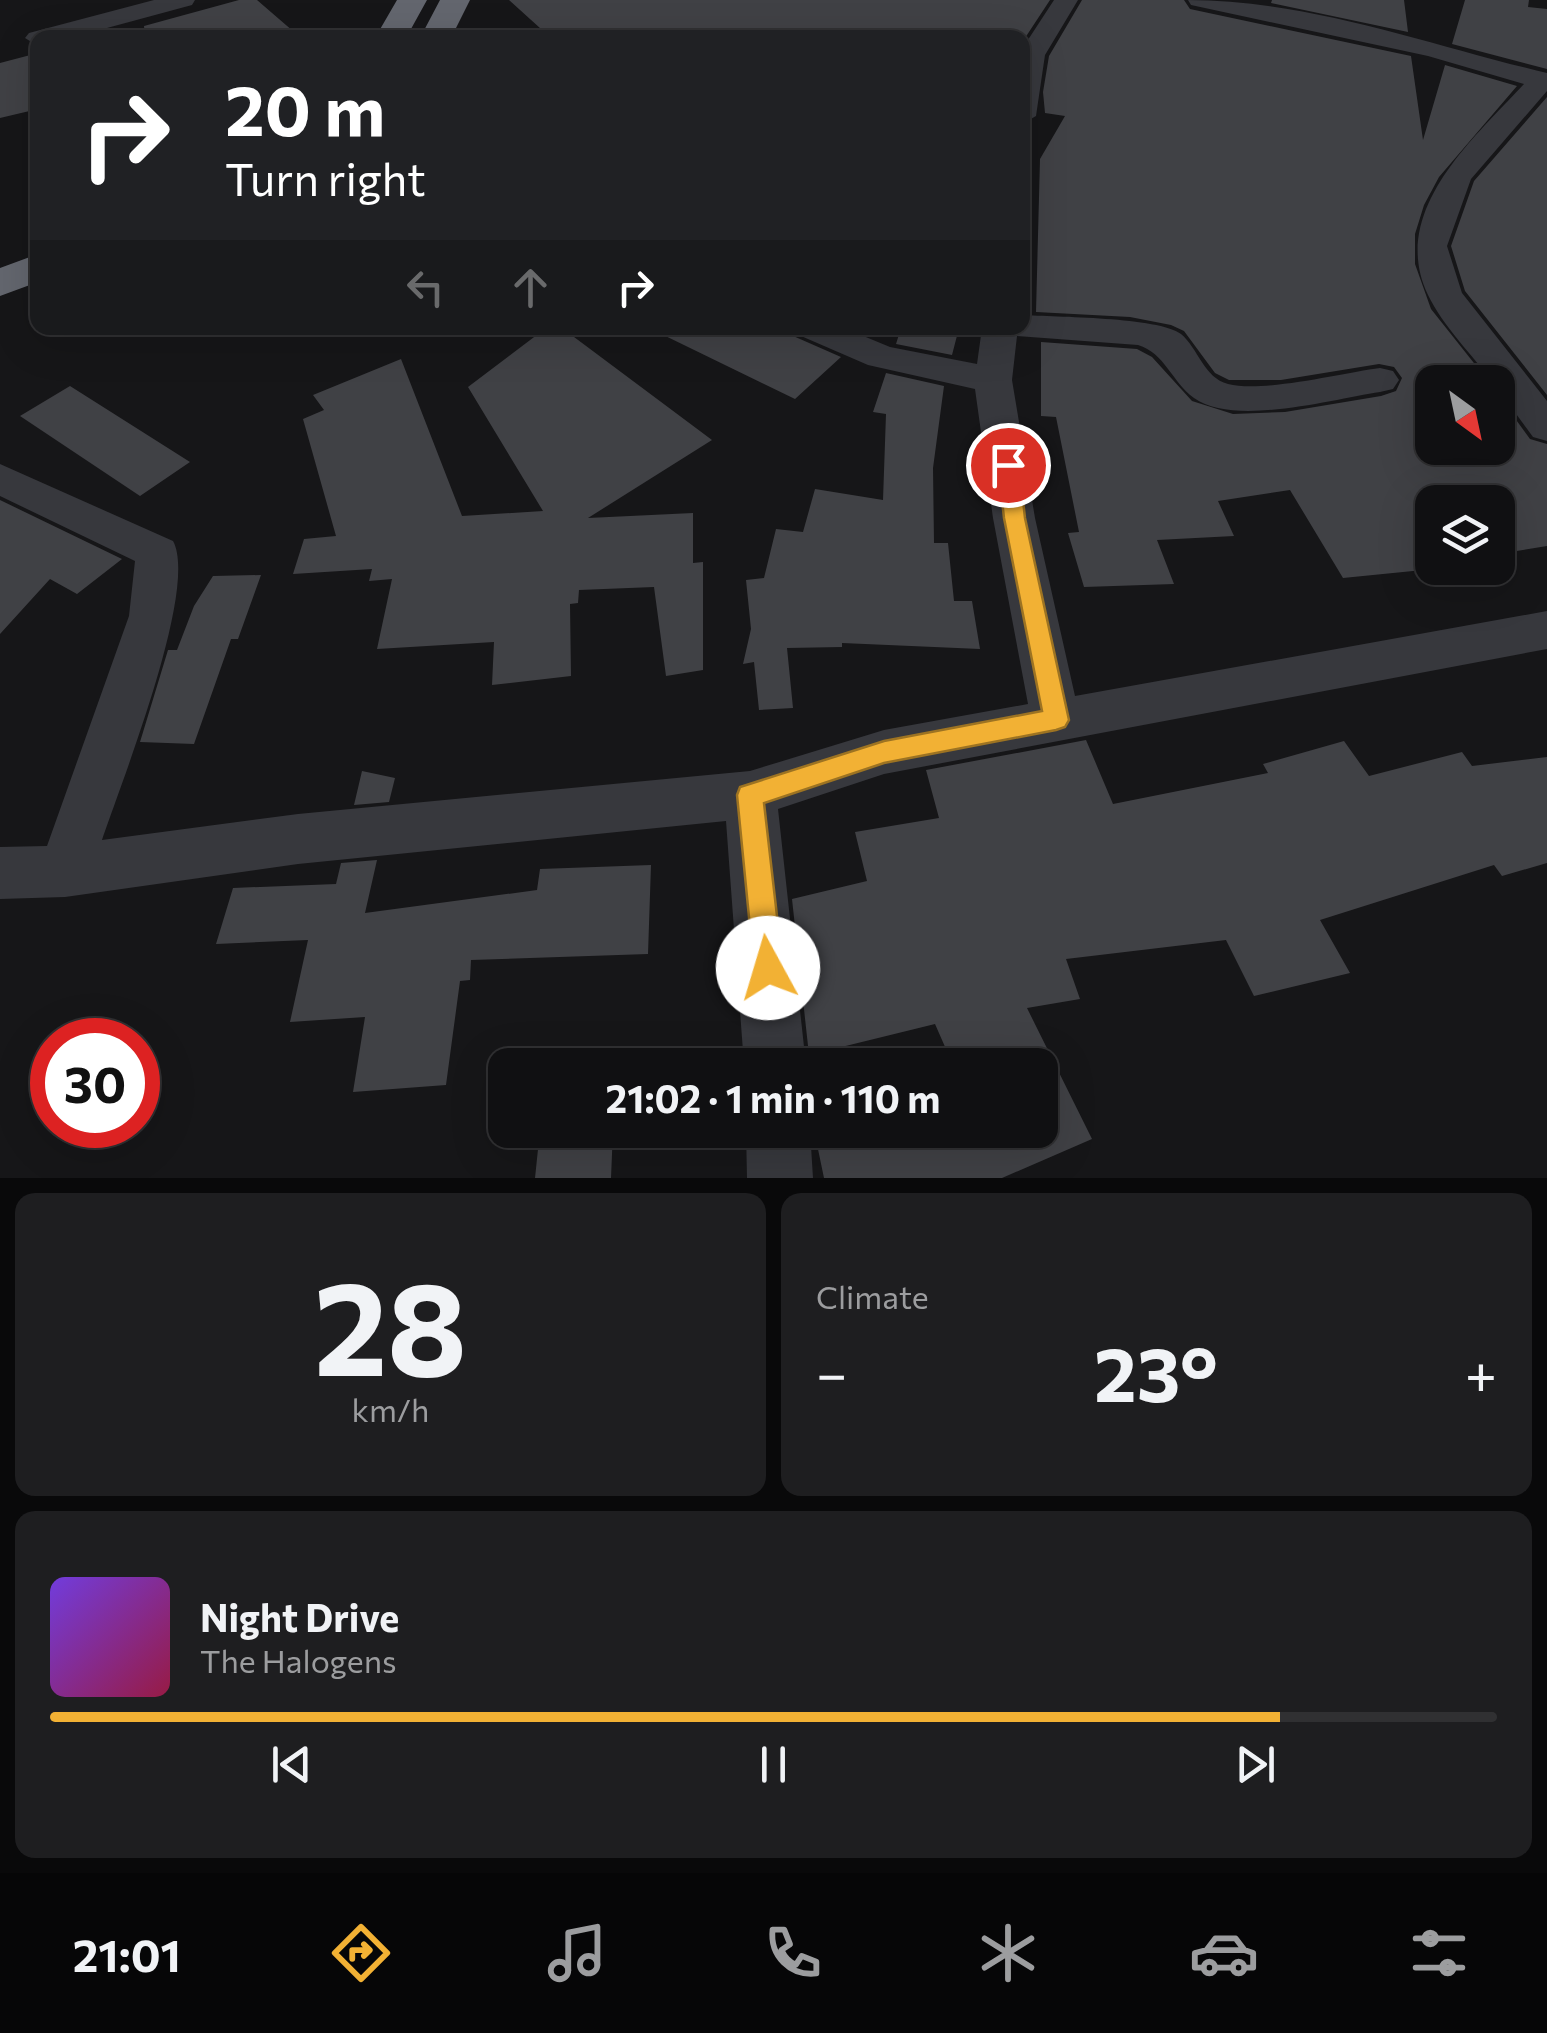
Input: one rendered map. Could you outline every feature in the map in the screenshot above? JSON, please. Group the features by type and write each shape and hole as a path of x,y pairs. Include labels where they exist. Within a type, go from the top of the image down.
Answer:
{"highway":[{"path":"395,30 412,0"},
{"path":"439,30 455,0"},
{"path":"0,246 30,233"},
{"path":"0,283 30,270"}],"street":[{"path":"67,30 183,0"},
{"path":"1030,67 1032,55 1066,0"},
{"path":"1200,0 1432,49 1544,81 1456,177 1432,246 1445,294 1547,428"},
{"path":"1030,327 1140,334 1168,342 1213,393 1238,397 1380,380"},
{"path":"830,335 882,357 993,380"},
{"path":"999,335 993,380 1014,518 1056,720"},
{"path":"0,479 158,553 152,616 66,870"},
{"path":"0,873 66,870 298,839 750,795 884,752 1547,630"},
{"path":"750,795 773,1048"},
{"path":"779,1148 780,1178"}],"building":[{"path":"239,0 257,0 292,30 144,30 144,26"},
{"path":"509,0 1050,0 1030,30 542,30"},
{"path":"1082,0 1184,0 1190,9 1411,56 1423,140 1445,65 1517,86 1439,177 1415,234 1415,264 1431,309 1475,365 1415,365 1415,465 1515,465 1515,418 1530,439 1547,444 1547,546 1515,551 1515,485 1415,485 1415,571 1343,578 1290,490 1218,501 1234,536 1157,540 1174,584 1084,587 1068,533 1079,532 1056,417 1041,416 1041,342 1137,349 1152,357 1192,401 1233,414 1285,412 1381,396 1396,391 1402,378 1394,367 1379,364 1281,380 1229,380 1215,373 1184,331 1171,325 1130,317 1036,312 1040,159 1065,116 1045,113 1043,92 1049,56"},
{"path":"1404,0 1408,32 1271,3"},
{"path":"1465,0 1529,0 1528,7 1547,9 1547,69 1452,44"},
{"path":"30,55 30,111 0,118 0,63"},
{"path":"1547,97 1547,395 1465,291 1451,246 1474,181"},
{"path":"537,335 571,335 712,440 588,518 693,513 693,563 703,562 703,670 666,676 654,587 579,590 578,603 570,604 571,676 492,685 494,642 377,649 392,579 369,581 372,569 293,574 304,539 336,536 303,419 324,410 313,395 401,359 462,516 543,511 468,387"},
{"path":"663,335 791,335 841,357 795,399"},
{"path":"899,335 957,335 952,355 896,344"},
{"path":"886,373 944,386 933,468 934,543 948,543 954,601 972,601 980,649 842,643 842,647 787,648 793,708 759,710 754,662 743,664 751,629 746,580 764,578 776,529 803,532 815,489 883,500 886,414 873,412"},
{"path":"70,386 190,462 140,496 20,416"},
{"path":"0,500 122,559 77,594 50,579 0,634"},
{"path":"261,575 238,639 231,639 194,744 140,742 168,650 177,650 194,606 213,576"},
{"path":"1086,740 1113,804 1268,773 1263,764 1344,741 1369,776 1462,752 1472,766 1547,757 1547,863 1502,876 1494,865 1320,920 1350,973 1254,996 1226,940 1066,959 1080,999 1027,1008 1047,1048 946,1048 935,1024 837,1048 808,1048 792,899 867,881 855,832 939,818 926,770"},
{"path":"362,771 395,778 389,802 354,805"},
{"path":"377,860 365,913 537,890 540,869 651,865 648,954 471,960 470,980 460,981 446,1085 353,1092 365,1017 290,1022 308,940 216,944 233,888 336,884 341,863"},
{"path":"1058,1070 1092,1139 1002,1178 824,1178 818,1148 1058,1148"},
{"path":"538,1148 612,1148 611,1178 535,1178"}],"route":[{"path":"768,968 750,795 884,752 1056,720 1014,518 1008,465"}]}
